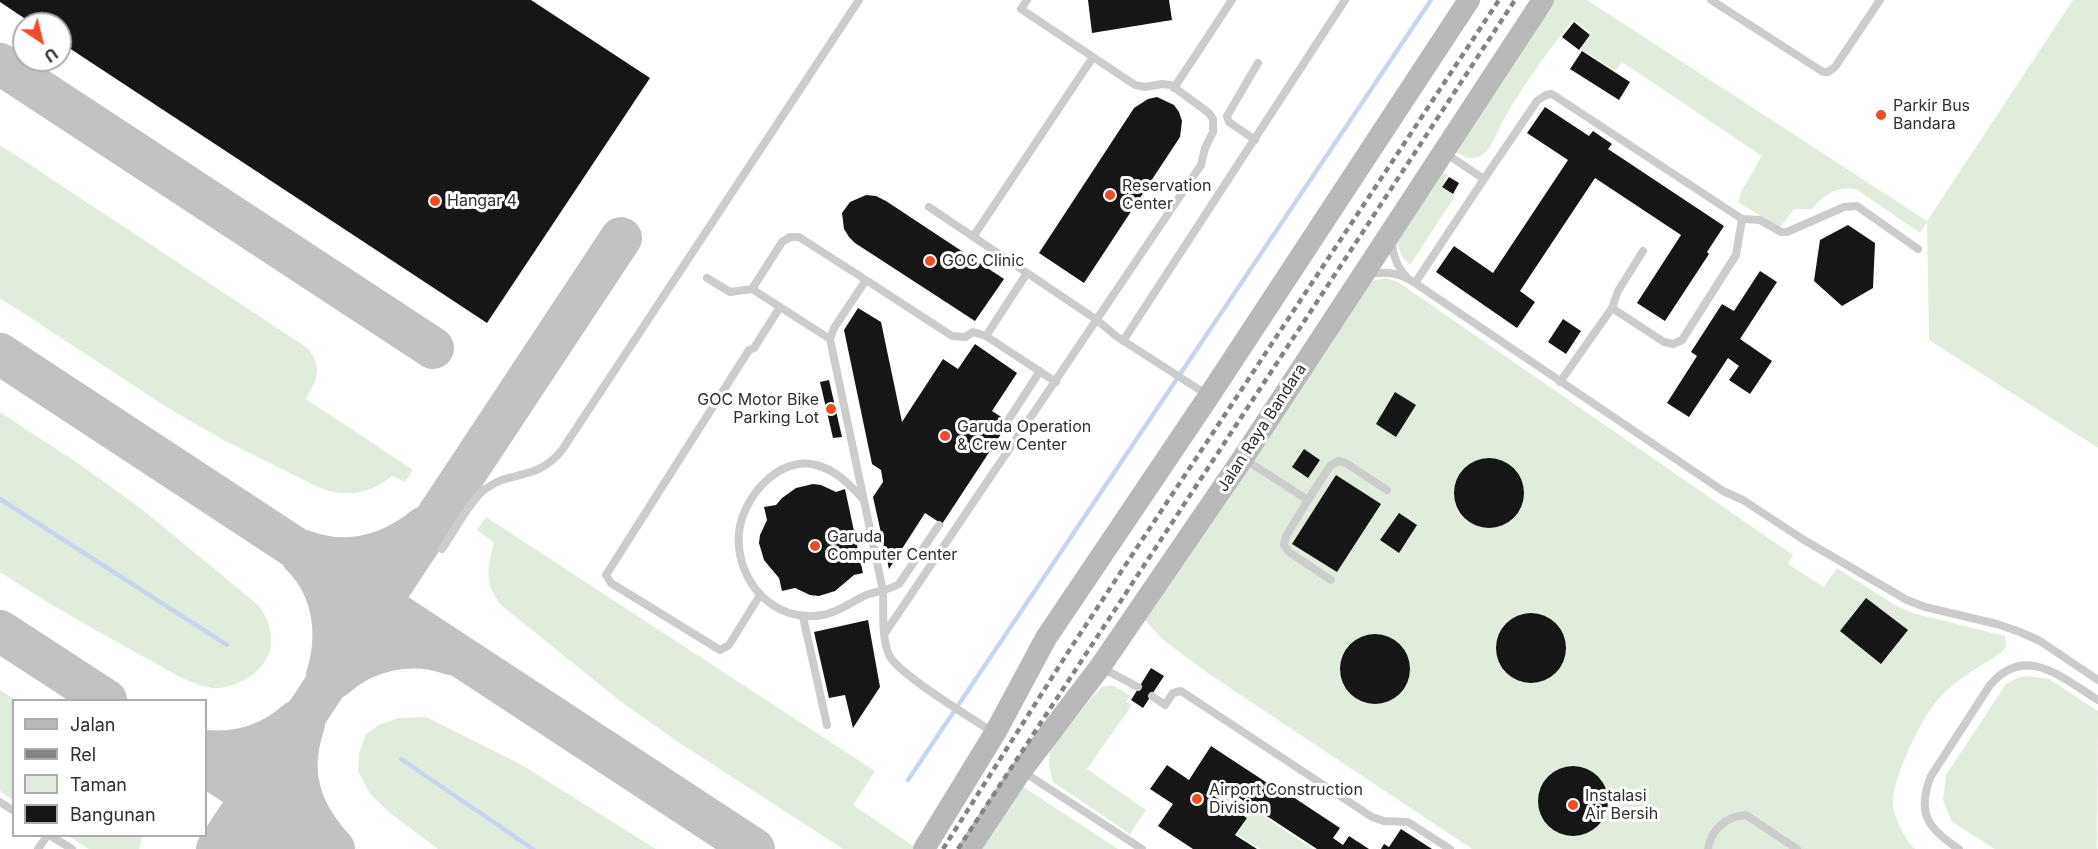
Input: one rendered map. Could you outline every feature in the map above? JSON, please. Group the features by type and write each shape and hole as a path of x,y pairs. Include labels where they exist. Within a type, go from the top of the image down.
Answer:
{"street":[{"path":"924,849 987,728 1201,391 1469,0"},
{"name":"Jalan Raya Bandara","path":"969,849 1021,771 1100,666 1243,458 1544,0"}],"lane":[{"path":"442,549 483,490 503,480 533,472 550,464 562,450 859,0"},
{"path":"885,633 1201,165 1205,148 1213,132 1213,119 1209,113 1174,88 1162,84 1140,87 1021,9 1027,0"},
{"path":"1174,88 1232,0"},
{"path":"1123,341 1345,0"},
{"path":"1711,0 1823,72 1836,67 1880,0"},
{"path":"972,237 1093,57"},
{"path":"1255,140 1229,122 1227,116 1258,63"},
{"path":"1416,283 1537,101 1552,94 1742,219 1760,220 1781,232 1787,232 1844,207 1857,206 1918,249"},
{"path":"1443,152 1484,179"},
{"path":"929,207 1097,320 1123,341 1201,391"},
{"path":"1612,308 1664,342 1673,344 1682,340 1737,255 1742,219"},
{"path":"1394,227 1393,251 1399,266 1407,277"},
{"path":"752,289 782,242 794,236 799,237 952,336 965,337 973,333 986,336 1056,382"},
{"path":"1560,382 1612,308 1618,291 1643,251"},
{"path":"1356,283 1374,273 1392,272 1407,277 1723,491 1743,500 1803,540 1889,591 1925,607 1997,624 2020,632 2040,641 2098,680"},
{"path":"986,336 1027,273"},
{"path":"707,278 734,292 752,289 830,339"},
{"path":"866,280 834,328 830,339 883,591 887,648 894,662 933,692 987,728"},
{"path":"760,595 729,645 720,650 611,583 606,575 749,350 754,348 780,307"},
{"path":"1009,419 1040,371"},
{"path":"1243,458 1308,500"},
{"path":"1331,580 1289,552 1284,545 1286,536 1308,500 1330,466 1338,461 1346,463 1387,490"},
{"path":"864,500 835,473 813,464 790,466 767,480 746,508 739,533 741,559 746,573 760,595 779,610 790,615 802,617 832,613 862,597 898,584 939,525"},
{"path":"802,617 826,725"},
{"path":"1100,666 1138,687"},
{"path":"1959,849 1942,838 1926,816 1923,802 1925,790 1931,776 1990,685 1999,675 2011,667 2041,666 2098,700"},
{"path":"1152,696 1165,705 1173,693 1183,692 1372,817 1384,821 1408,822 1450,849"},
{"path":"1021,771 1142,849"},
{"path":"1708,849 1709,841 1721,824 1736,816 1746,816 1797,849"},
{"path":"38,849 48,837"},
{"path":"51,837 72,849"}],"green space":[{"path":"1553,0 1587,0 1927,221 2073,0 2098,0 2098,448 1929,340 1927,222 1920,233 1856,189 1849,188 1831,192 1812,209 1794,209 1780,228 1738,202 1742,190 1762,156 1622,62 1615,71 1581,49 1592,34 1573,20 1526,84 1509,110 1493,142 1483,155 1468,158 1453,150"},
{"path":"0,145 309,349 316,363 317,374 306,399 413,470 405,482 392,476 375,487 356,493 338,493 318,487 225,441 168,408 0,298"},
{"path":"1441,171 1448,175 1441,187 1455,196 1410,265 1403,258 1395,240"},
{"path":"1386,278 1398,282 1793,555 1788,564 1824,587 1837,568 1895,605 1913,613 2005,636 2006,646 2002,652 1958,681 1936,702 1908,751 1897,780 1893,804 1895,816 1907,840 1915,849 1472,849 1209,674 1163,640 1145,620 1368,282"},
{"path":"0,412 82,466 143,510 258,605 270,627 271,638 270,649 260,669 250,677 226,687 212,688 194,683 90,627 0,572"},
{"path":"486,517 875,771 853,805 918,849 843,849 678,742 620,701 501,605 492,589 488,575 494,543 477,530"},
{"path":"2026,676 2049,679 2098,711 2097,849 1995,849 1952,822 1943,800 1946,775 2006,684"},
{"path":"1112,685 1131,696 1126,702 1132,705 1087,769 1146,810 1130,834 1053,782 1049,767 1050,749 1101,687"},
{"path":"0,690 14,699 12,699 12,799 0,791"},
{"path":"426,717 522,765 656,849 438,849 390,813 370,794 358,771 359,753 366,734 379,725 398,718"},
{"path":"1022,786 1118,849 974,849"},
{"path":"1218,786 1313,849 1261,849 1237,834 1248,817 1213,794"},
{"path":"70,837 142,837 139,849 89,849"}],"building":[{"name":"Hangar 4","path":"0,0 531,0 650,78 487,323 72,50 72,12 15,12"},
{"path":"1088,0 1169,0 1172,20 1092,33"},
{"path":"1574,22 1590,35 1579,50 1562,37"},
{"path":"1582,51 1630,82 1619,100 1570,69"},
{"name":"Reservation Center","path":"1157,97 1174,105 1179,112 1182,121 1180,137 1084,283 1039,253 1134,108 1148,99"},
{"path":"1545,107 1589,136 1593,131 1612,144 1608,149 1724,226 1707,252 1709,254 1665,321 1637,303 1681,235 1595,178 1520,291 1535,302 1517,328 1436,272 1454,246 1493,273 1568,160 1527,133"},
{"path":"1449,177 1459,183 1453,194 1442,187"},
{"name":"GOC Clinic","path":"866,195 876,196 886,201 1004,279 975,321 849,237 844,229 842,213 850,202"},
{"path":"1848,225 1875,243 1873,288 1842,306 1814,281 1820,240"},
{"path":"1760,271 1777,282 1740,339 1772,361 1750,394 1729,380 1739,366 1728,358 1689,417 1667,403 1697,356 1691,352 1722,304 1734,311"},
{"name":"Garuda Operation & Crew Center","path":"858,308 881,322 902,422 943,359 958,369 975,344 1017,373 992,411 1009,422 942,524 925,513 889,569 873,497 883,482 881,470 872,464 844,330"},
{"path":"1563,319 1581,331 1566,354 1548,342"},
{"name":"GOC Motor Bike Parking Lot","path":"829,380 842,437 833,438 820,382"},
{"path":"1395,392 1416,405 1396,437 1376,424"},
{"path":"1304,449 1320,460 1308,478 1292,467"},
{"path":"1489,458 1502,461 1514,468 1521,480 1524,493 1521,506 1514,518 1502,525 1489,528 1476,525 1464,518 1457,506 1454,493 1457,480 1464,468 1476,461"},
{"path":"1336,475 1381,504 1337,572 1292,544"},
{"name":"Garuda Computer Center","path":"813,484 836,492 845,489 863,573 854,575 835,591 819,596 810,595 795,588 782,591 779,578 764,560 759,543 767,520 764,507 776,505 796,488"},
{"path":"1399,513 1417,525 1399,553 1380,540"},
{"path":"1866,598 1908,630 1881,664 1840,631"},
{"path":"1531,613 1544,616 1556,623 1563,635 1566,648 1563,661 1556,673 1544,680 1531,683 1518,680 1506,673 1499,661 1496,648 1499,635 1506,623 1518,616"},
{"path":"868,620 880,687 853,728 845,695 829,698 814,632"},
{"path":"1375,634 1388,637 1400,644 1407,656 1410,669 1407,682 1400,694 1388,701 1375,704 1362,701 1350,694 1343,682 1340,669 1343,656 1350,644 1362,637"},
{"path":"1151,668 1164,676 1143,708 1131,700"},
{"name":"Airport Construction Division","path":"1211,746 1281,792 1284,789 1291,791 1293,797 1340,828 1333,838 1343,845 1349,836 1369,849 1317,849 1218,784 1211,794 1247,818 1235,835 1257,849 1193,849 1158,826 1173,804 1150,789 1167,765 1189,780"},
{"name":"Instalasi Air Bersih","path":"1573,766 1586,769 1598,776 1605,788 1608,801 1605,814 1598,826 1586,833 1573,836 1560,833 1548,826 1541,814 1538,801 1541,788 1548,776 1560,769"},
{"path":"1401,829 1432,849 1381,849 1384,844 1389,847"}],"waterway":[{"path":"908,780 1431,0"},
{"path":"0,499 227,645"},
{"path":"401,759 533,849"}],"taxiway":[{"path":"0,64 433,348"},
{"path":"217,849 621,238"},
{"path":"0,354 754,849"},
{"path":"304,551 337,558 368,556 398,545 425,527"},
{"path":"302,556 321,582 331,612 333,644 327,676"},
{"path":"0,631 104,699"},
{"path":"334,678 360,660 389,650 420,648 451,654"},
{"path":"207,751 231,751 255,746 277,736 297,721"},
{"path":"304,724 297,759 300,791 313,821 334,849"},
{"path":"207,767 275,811"},
{"path":"242,849 263,843 285,841 317,845 328,849"}],"railway":[{"path":"943,849 1072,646 1499,0"},
{"path":"958,849 1515,0"}],"place":[{"name":"Parkir Bus Bandara","path":"1881,115"},
{"name":"Reservation Center","path":"1110,195"},
{"name":"Hangar 4","path":"435,201"},
{"name":"GOC Clinic","path":"930,261"},
{"name":"GOC Motor Bike Parking Lot","path":"831,409"},
{"name":"Garuda Operation & Crew Center","path":"945,436"},
{"name":"Garuda Computer Center","path":"815,546"},
{"name":"Airport Construction Division","path":"1197,799"},
{"name":"Instalasi Air Bersih","path":"1573,805"}]}
